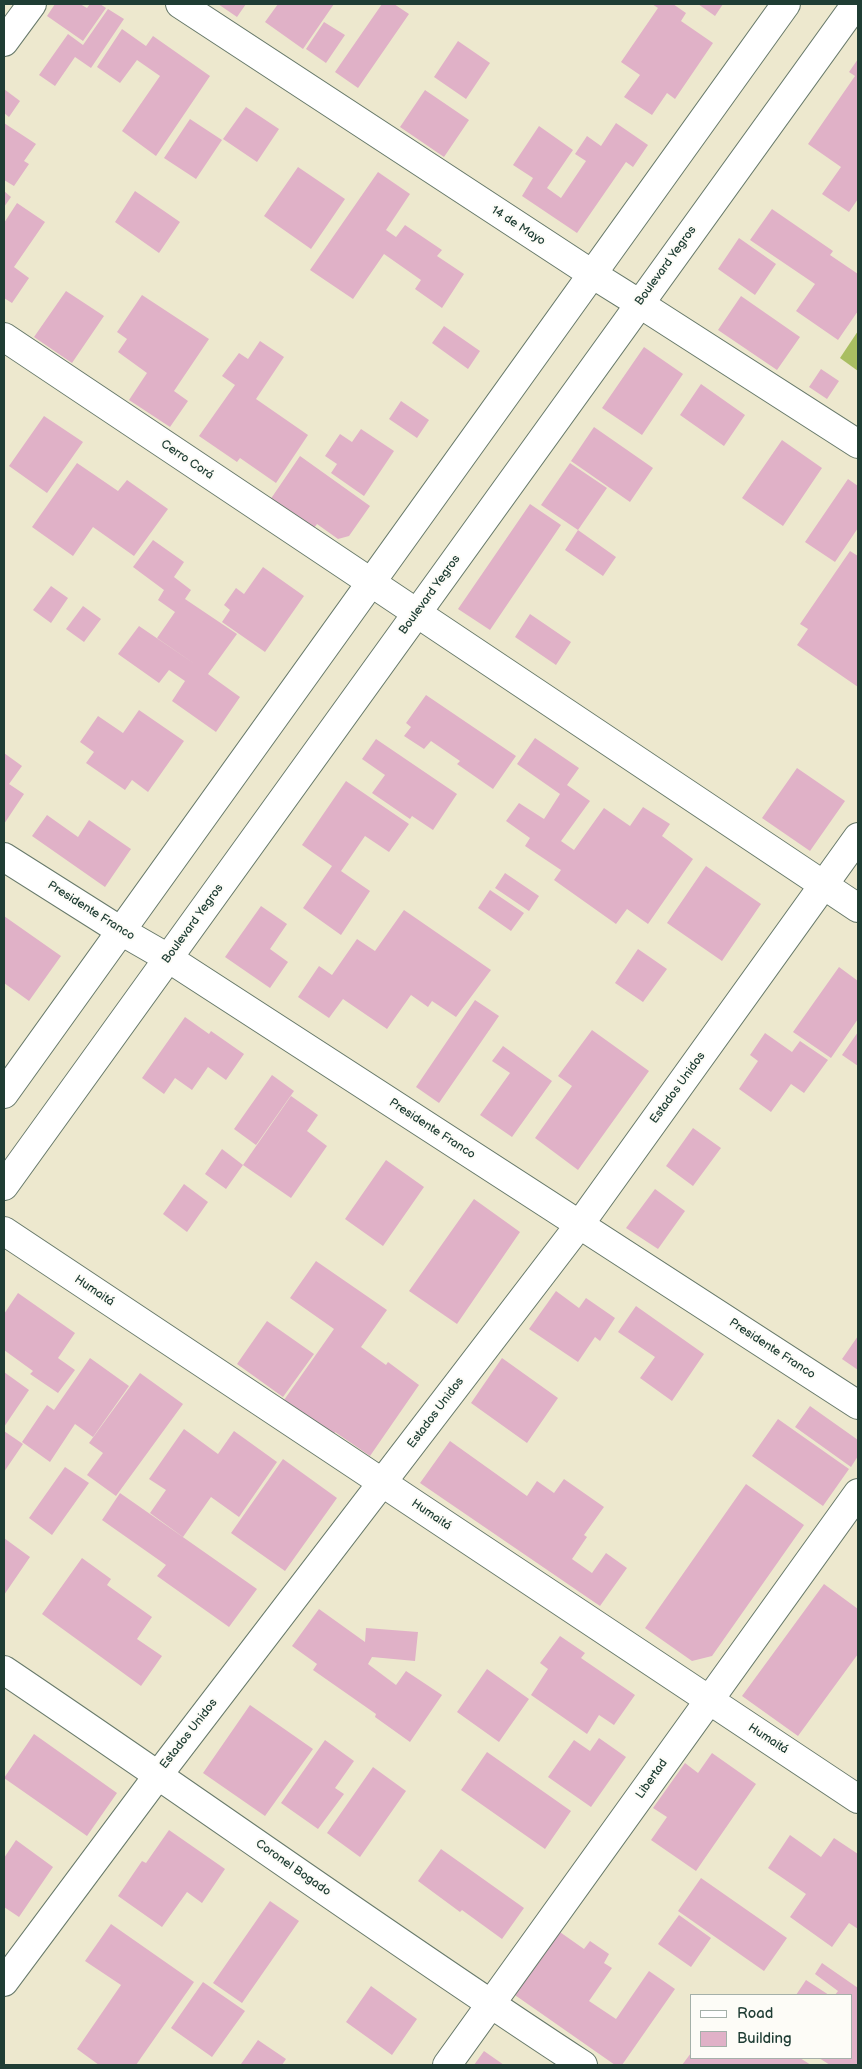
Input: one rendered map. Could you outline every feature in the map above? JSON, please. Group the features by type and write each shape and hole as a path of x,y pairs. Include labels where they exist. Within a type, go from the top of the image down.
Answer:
{"street":[{"path":"4,42 32,4"},
{"name":"14 de Mayo","path":"180,4 592,274 858,444"},
{"path":"4,1094 786,4"},
{"name":"Boulevard Yegros","path":"4,1186 856,4"},
{"name":"Cerro Corá","path":"4,337 858,908"},
{"name":"Estados Unidos","path":"4,1982 159,1774 580,1224 858,837"},
{"name":"Presidente Franco","path":"4,857 121,931 168,958 858,1405"},
{"name":"Humaitá","path":"4,1231 858,1799"},
{"name":"Libertad","path":"447,2065 858,1493"},
{"name":"Coronel Bogado","path":"4,1670 159,1774 491,2005 583,2065"}],"green space":[{"path":"858,331 858,371 840,358"}],"building":[{"path":"55,4 80,4 87,8 90,4 100,4 106,8 83,41 47,16"},
{"path":"218,4 246,4 237,17"},
{"path":"278,4 334,4 303,49 265,22"},
{"path":"382,4 394,4 409,14 358,88 335,72"},
{"path":"652,4 673,4 686,13 681,21 713,43 675,99 667,93 652,115 624,97 640,75 621,62 658,8"},
{"path":"698,4 723,4 715,16"},
{"path":"108,9 124,19 91,68 75,57 55,86 39,75 68,34 83,45"},
{"path":"324,22 345,35 326,63 306,49"},
{"path":"122,29 146,46 153,36 210,76 156,156 122,131 160,76 137,60 120,83 97,67"},
{"path":"458,41 490,63 466,99 434,77"},
{"path":"858,59 858,199 849,212 822,194 841,167 808,144 855,76 849,72"},
{"path":"4,89 20,101 9,117 4,113"},
{"path":"425,90 469,120 444,157 400,127"},
{"path":"246,107 279,129 257,162 223,139"},
{"path":"190,119 222,140 196,179 164,158"},
{"path":"4,123 36,144 24,161 29,164 14,186 4,180"},
{"path":"616,123 648,145 633,167 626,162 577,233 522,196 533,178 513,165 539,126 573,150 547,188 561,198 586,161 575,154 587,136 601,146"},
{"path":"298,167 345,199 311,249 264,216"},
{"path":"378,172 410,194 386,230 396,237 405,225 442,250 437,256 464,274 442,308 415,289 421,280 384,254 353,299 310,270"},
{"path":"4,191 11,197 4,207"},
{"path":"135,191 180,222 159,253 115,222"},
{"path":"17,203 45,222 14,267 29,278 12,303 4,298 4,223"},
{"path":"772,209 833,251 830,255 858,274 858,311 838,340 796,311 815,284 750,240"},
{"path":"739,238 776,264 755,295 718,269"},
{"path":"66,291 104,316 72,363 34,337"},
{"path":"142,295 209,339 174,391 188,401 170,427 129,400 147,373 118,352 127,339 117,332"},
{"path":"741,296 800,337 777,370 718,330"},
{"path":"444,326 480,351 468,369 432,343"},
{"path":"260,341 284,357 256,399 308,435 276,483 240,458 237,462 199,436 235,385 222,376 239,353 248,359"},
{"path":"644,347 683,374 642,435 602,408"},
{"path":"821,369 839,381 827,399 809,387"},
{"path":"701,384 745,415 724,446 680,415"},
{"path":"401,401 429,420 417,438 389,419"},
{"path":"44,416 83,442 47,493 9,466"},
{"path":"594,427 653,468 630,502 571,461"},
{"path":"361,429 394,451 364,496 331,473 337,464 325,456 340,434 352,442"},
{"path":"782,440 822,468 783,526 742,498"},
{"path":"300,456 370,506 349,536 338,539 317,524 311,532 270,500"},
{"path":"77,463 118,491 127,480 168,509 134,556 93,527 73,556 32,527"},
{"path":"570,463 607,488 578,530 541,505"},
{"path":"848,479 858,486 858,528 835,562 805,542"},
{"path":"530,504 561,525 490,630 458,609"},
{"path":"578,530 616,557 603,576 565,550"},
{"path":"153,540 184,562 174,577 191,590 185,599 237,634 208,674 240,697 216,732 172,701 185,681 169,670 159,683 118,654 139,626 199,667 157,638 175,612 158,600 164,590 133,567"},
{"path":"850,551 858,556 858,687 797,645 808,629 800,624"},
{"path":"263,567 304,596 265,652 222,622 230,610 224,605 236,588 244,594"},
{"path":"51,586 68,598 51,623 33,610"},
{"path":"83,606 101,619 84,642 66,629"},
{"path":"530,614 571,642 556,665 515,637"},
{"path":"426,695 516,756 493,789 457,764 460,761 431,741 424,749 404,736 411,727 406,723"},
{"path":"139,710 184,741 148,792 132,780 125,790 86,763 94,752 80,742 98,716 123,733"},
{"path":"535,738 579,768 567,785 590,801 561,841 574,850 604,808 630,826 643,807 670,824 662,836 693,859 648,924 627,909 616,924 554,880 561,870 525,846 530,838 506,821 519,803 544,819 560,794 517,764"},
{"path":"376,739 457,794 433,830 412,816 410,819 372,793 385,775 362,759"},
{"path":"4,753 22,766 9,784 24,794 4,824"},
{"path":"797,768 845,801 810,851 762,818"},
{"path":"346,781 409,824 389,852 365,836 341,871 370,891 341,935 303,908 332,866 302,845"},
{"path":"47,815 78,837 89,820 131,849 105,887 32,836"},
{"path":"706,866 761,904 722,961 667,923"},
{"path":"505,873 539,896 529,911 495,888"},
{"path":"490,890 524,913 511,931 478,908"},
{"path":"261,906 287,924 270,949 288,962 270,988 225,957"},
{"path":"404,910 491,970 456,1017 432,1001 428,1007 411,995 387,1029 343,999 329,1018 298,997 319,966 332,975 357,939 375,951"},
{"path":"4,916 61,956 29,1001 4,983"},
{"path":"638,949 667,969 643,1002 615,983"},
{"path":"839,967 858,981 858,1019 831,1058 793,1032"},
{"path":"475,1000 499,1016 439,1103 416,1087"},
{"path":"185,1017 209,1034 211,1031 244,1054 226,1080 208,1067 192,1090 175,1078 164,1094 142,1078"},
{"path":"592,1030 649,1071 578,1170 535,1138 572,1086 558,1076"},
{"path":"858,1032 858,1066 842,1055"},
{"path":"765,1033 792,1052 800,1041 828,1060 804,1093 791,1084 771,1112 739,1089 758,1061 750,1055"},
{"path":"503,1046 552,1081 512,1137 480,1115 510,1073 492,1061"},
{"path":"272,1075 294,1091 256,1145 234,1129"},
{"path":"291,1096 318,1115 307,1131 327,1146 291,1198 243,1165"},
{"path":"693,1128 721,1148 693,1186 666,1166"},
{"path":"222,1149 243,1165 226,1189 205,1174"},
{"path":"386,1160 424,1187 383,1246 345,1219"},
{"path":"184,1184 208,1202 187,1232 163,1214"},
{"path":"655,1189 685,1211 658,1249 626,1228"},
{"path":"474,1199 520,1232 457,1324 409,1291"},
{"path":"316,1261 387,1310 361,1347 386,1365 388,1362 419,1385 370,1456 335,1432 334,1435 284,1400 334,1329 290,1298"},
{"path":"556,1291 579,1308 586,1298 615,1318 600,1341 595,1337 578,1362 529,1329"},
{"path":"18,1293 75,1333 58,1358 75,1370 58,1393 30,1374 33,1371 4,1350 4,1314"},
{"path":"636,1306 704,1354 672,1401 640,1378 655,1357 618,1332"},
{"path":"267,1321 314,1354 283,1397 237,1364"},
{"path":"858,1336 858,1370 842,1359"},
{"path":"90,1358 129,1386 93,1437 75,1424 50,1462 22,1442 47,1405 54,1410"},
{"path":"502,1358 558,1398 527,1443 471,1403"},
{"path":"4,1372 29,1390 4,1427"},
{"path":"140,1373 183,1404 116,1496 87,1475 103,1453 89,1443"},
{"path":"810,1406 858,1440 858,1456 851,1467 795,1427"},
{"path":"778,1419 849,1469 823,1506 752,1456"},
{"path":"184,1429 218,1454 234,1431 277,1462 239,1517 211,1497 183,1537 150,1513 166,1490 149,1479"},
{"path":"4,1431 23,1444 4,1472"},
{"path":"450,1441 527,1496 537,1481 554,1493 564,1479 604,1507 584,1535 587,1537 572,1559 592,1573 606,1553 627,1568 600,1606 420,1483"},
{"path":"283,1459 337,1498 285,1571 231,1533"},
{"path":"65,1467 89,1483 52,1535 29,1518"},
{"path":"746,1484 804,1525 712,1656 692,1661 645,1628"},
{"path":"120,1493 257,1589 229,1627 157,1576 166,1565 102,1520"},
{"path":"4,1538 30,1557 4,1595"},
{"path":"82,1558 111,1579 107,1585 152,1617 137,1639 162,1656 141,1686 42,1614"},
{"path":"824,1584 858,1609 858,1654 798,1736 742,1696"},
{"path":"319,1609 365,1642 366,1628 418,1632 415,1661 372,1657 368,1664 396,1685 406,1671 442,1695 410,1742 375,1717 376,1714 313,1670 317,1664 292,1646"},
{"path":"560,1636 585,1653 581,1658 635,1695 614,1725 599,1715 587,1734 531,1695 548,1669 540,1663"},
{"path":"487,1669 529,1699 499,1742 457,1712"},
{"path":"250,1705 313,1749 265,1816 203,1773"},
{"path":"34,1734 117,1793 87,1836 4,1778"},
{"path":"599,1738 626,1757 591,1807 548,1777 574,1740 590,1751"},
{"path":"325,1740 354,1761 335,1788 344,1794 318,1829 281,1803"},
{"path":"487,1752 571,1811 545,1849 461,1790"},
{"path":"712,1753 756,1784 696,1871 651,1840 667,1817 653,1808 685,1763 698,1773"},
{"path":"373,1767 406,1791 360,1857 327,1833"},
{"path":"169,1830 225,1869 202,1903 187,1892 162,1927 118,1896 142,1861 146,1863"},
{"path":"790,1835 821,1857 834,1838 858,1854 858,1929 849,1923 832,1947 790,1917 806,1894 768,1868"},
{"path":"16,1840 53,1867 19,1917 4,1907 4,1858"},
{"path":"441,1849 524,1908 502,1939 462,1910 460,1912 418,1881"},
{"path":"701,1878 787,1938 764,1971 678,1911"},
{"path":"270,1901 299,1921 242,2003 213,1983"},
{"path":"679,1915 711,1938 691,1967 658,1944"},
{"path":"111,1924 194,1982 136,2065 99,2065 77,2049 121,1985 85,1961"},
{"path":"557,1930 584,1949 590,1941 609,1954 604,1963 612,1968 589,2001 616,2019 649,1971 675,1989 622,2065 615,2065 512,1993"},
{"path":"822,1963 858,1988 858,2065 830,2065 821,2059 852,2059 852,1994 836,1994 838,1991 815,1974"},
{"path":"806,1980 827,1994 797,1994"},
{"path":"203,1982 245,2011 212,2057 171,2028"},
{"path":"371,1986 417,2019 392,2055 346,2022"},
{"path":"258,2040 286,2059 282,2065 241,2064"},
{"path":"484,2051 504,2065 474,2065"},
{"path":"690,2054 690,2059 802,2059 811,2065 682,2065"}]}
